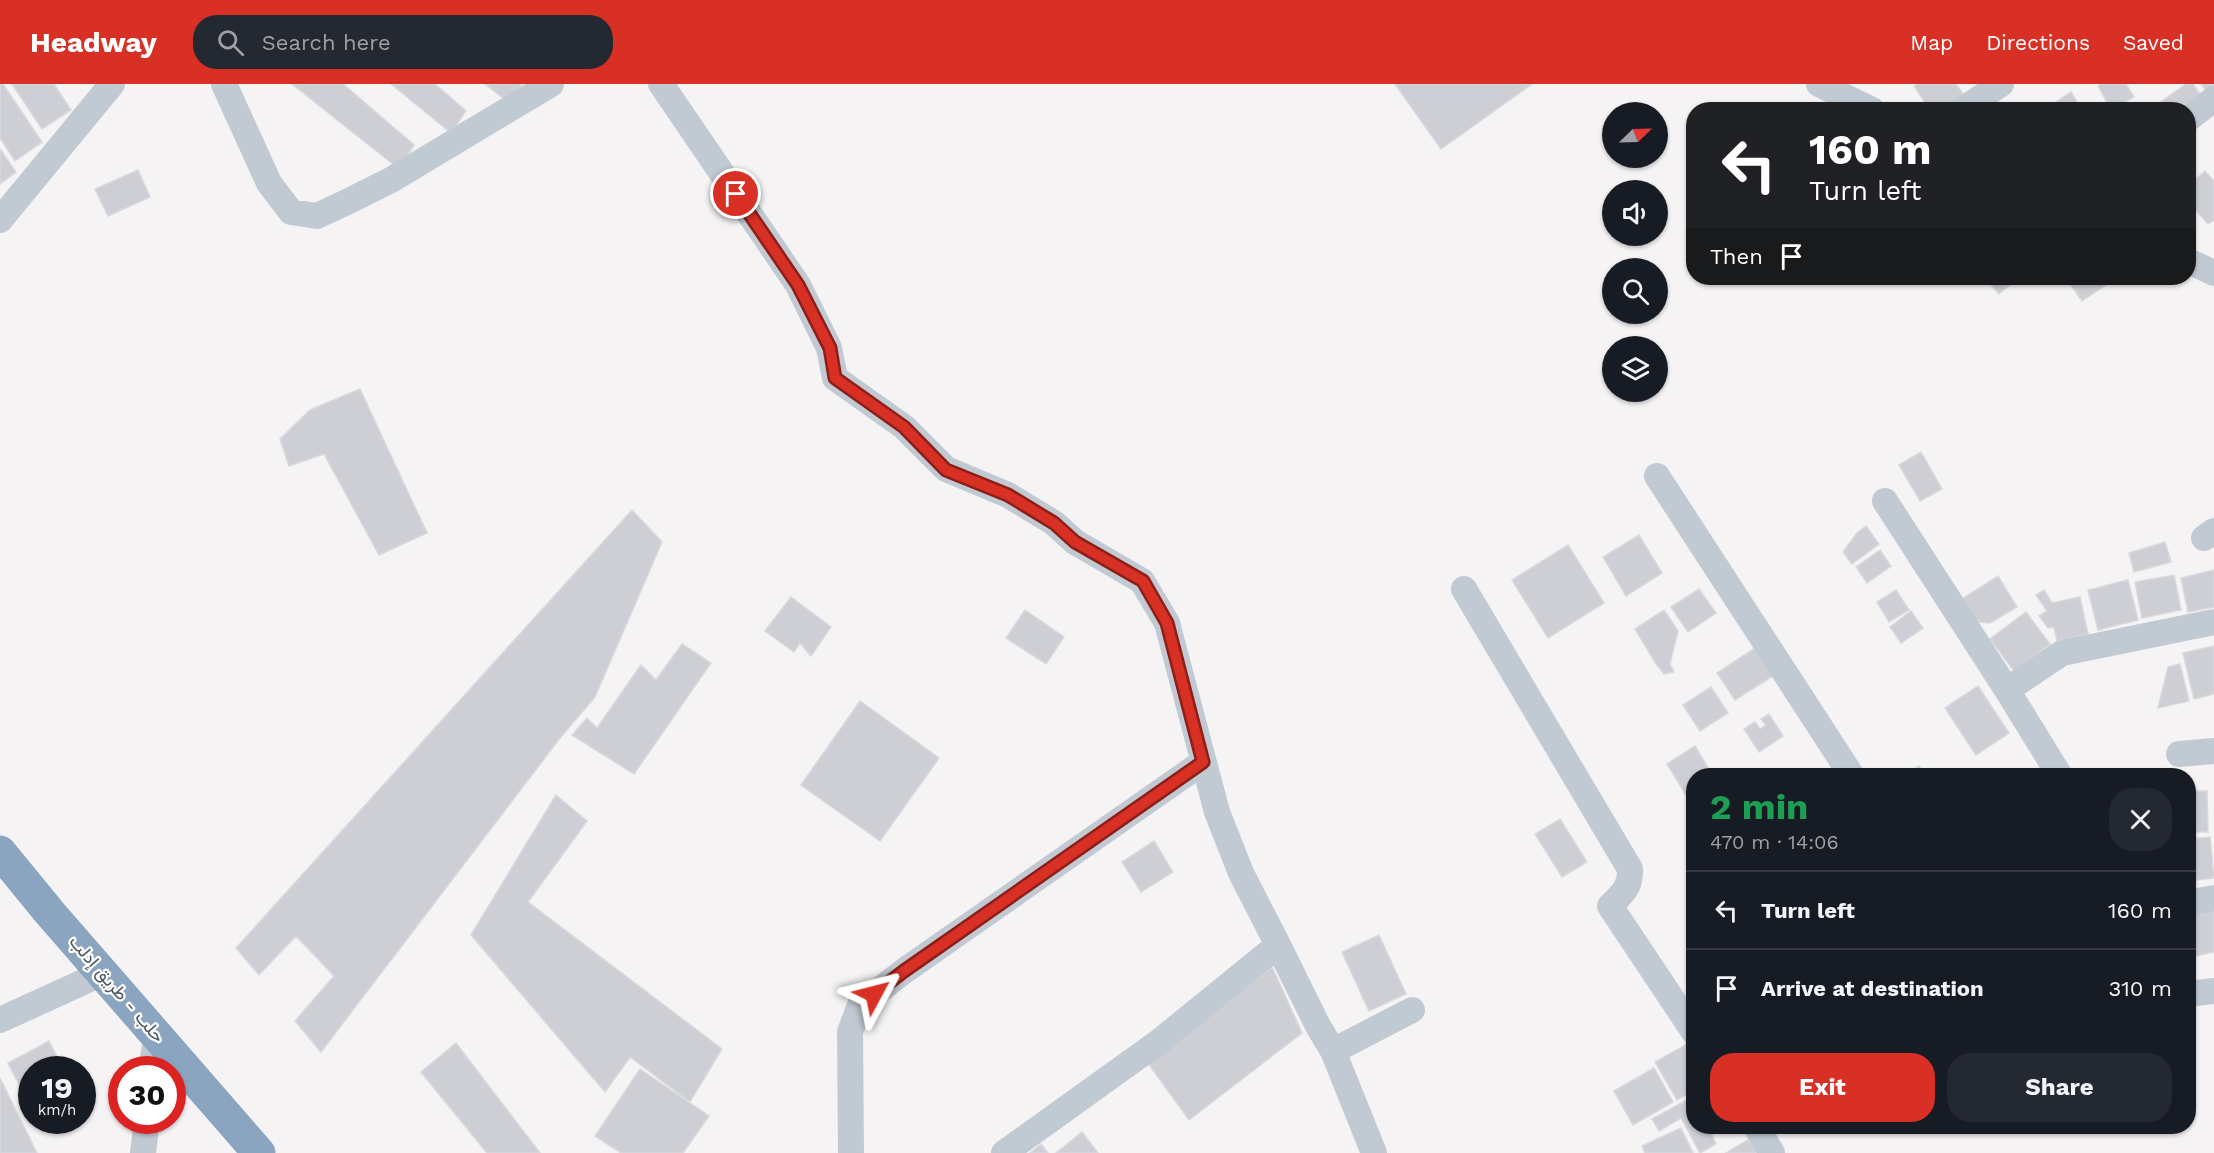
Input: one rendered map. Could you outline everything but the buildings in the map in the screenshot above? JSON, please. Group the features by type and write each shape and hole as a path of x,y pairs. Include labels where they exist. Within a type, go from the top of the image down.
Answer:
{"highway":[{"name":"حلب - طريق إدلب","path":"0,852 259,1153"}],"street":[{"path":"0,220 112,84"},
{"path":"224,84 269,183 291,212 317,216 391,180 551,84"},
{"path":"661,84 798,285 830,348 835,378 904,427 946,470 1008,495 1054,523 1075,542 1143,581 1167,623 1216,812 1242,873 1333,1052 1371,1152"},
{"path":"1819,84 1856,102"},
{"path":"1974,102 2001,84"},
{"path":"2196,113 2214,99"},
{"path":"2196,265 2214,273"},
{"path":"1657,476 1847,768"},
{"path":"1885,501 2055,768"},
{"path":"1464,589 1630,869 1631,879 1628,888 1610,906 1686,1020"},
{"path":"2007,690 2062,653 2214,622"},
{"path":"2179,754 2214,751"},
{"path":"851,1153 850,1032 860,1005 904,971 1203,762"},
{"path":"2196,901 2214,898"},
{"path":"1004,1153 1160,1041 1278,945"},
{"path":"0,1020 103,973"},
{"path":"2196,993 2214,991"},
{"path":"1333,1052 1412,1010"},
{"path":"154,1056 156,1034"},
{"path":"144,1153 146,1134"},
{"path":"1761,1134 1772,1153"}],"route":[{"path":"736,194 798,285 830,348 835,378 904,427 946,470 1008,495 1054,523 1075,542 1143,581 1167,623 1203,762 874,994"}]}
